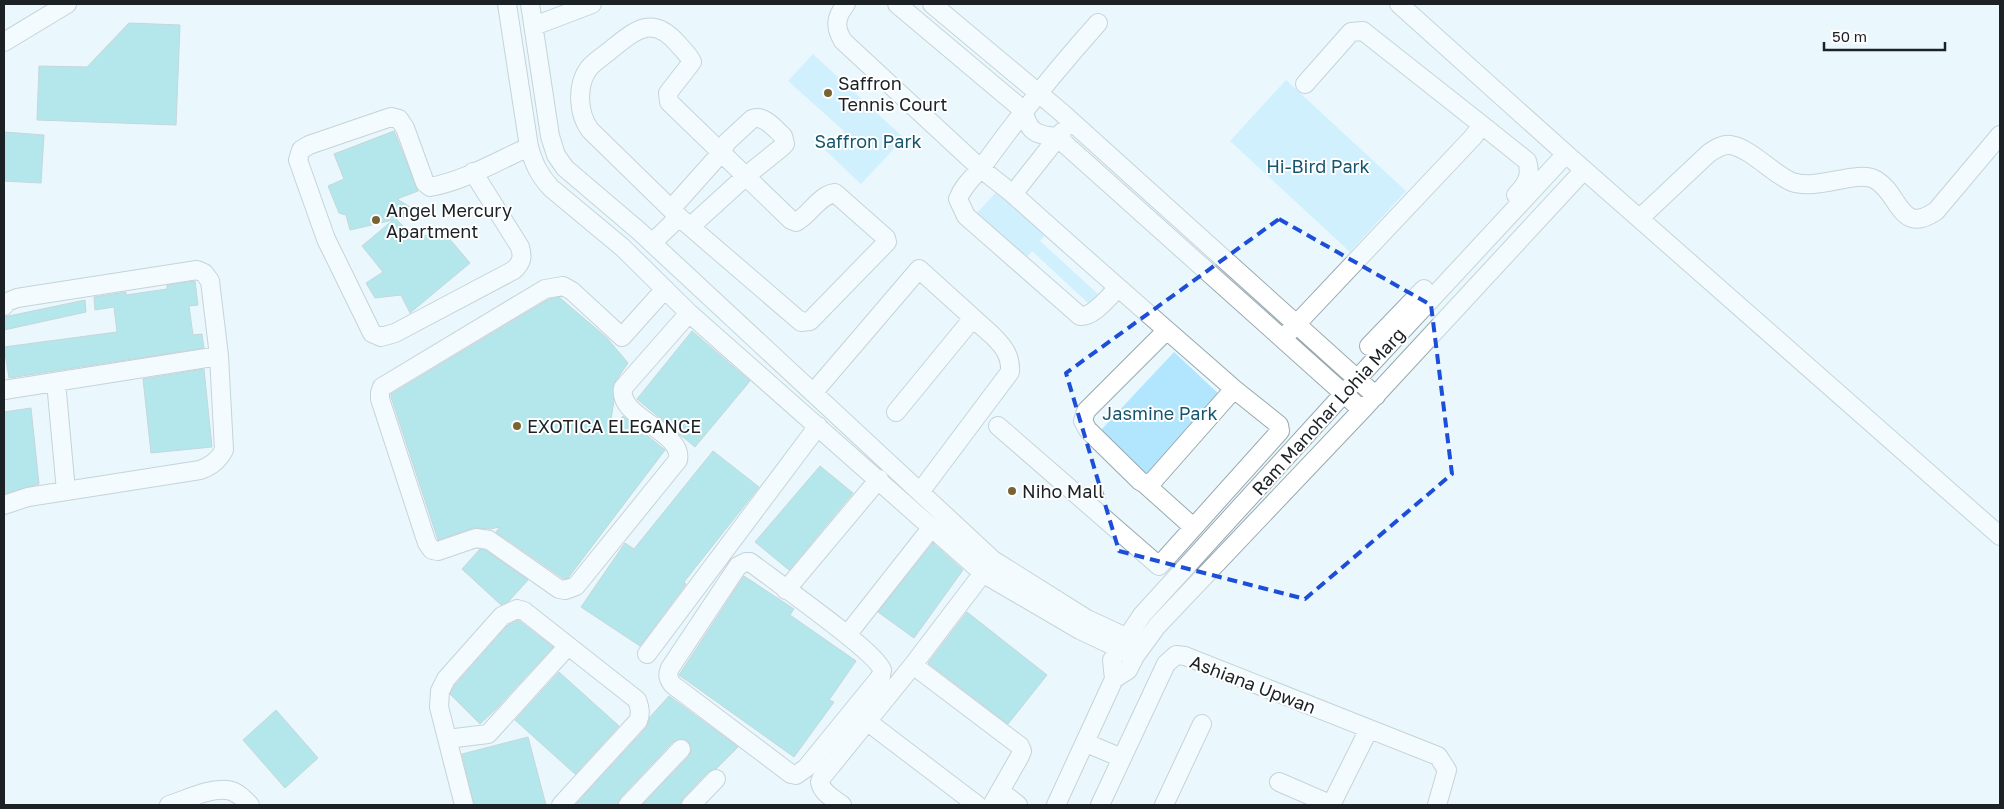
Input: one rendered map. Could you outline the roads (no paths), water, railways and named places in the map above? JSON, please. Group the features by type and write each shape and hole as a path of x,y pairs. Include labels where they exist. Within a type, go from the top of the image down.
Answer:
{"street":[{"path":"4,42 64,4"},
{"path":"507,4 529,147 537,170 551,188 622,247 684,308 983,573 1080,630 1131,647"},
{"path":"530,4 550,136 556,155 565,168 652,243 993,560 1131,647"},
{"path":"534,26 592,4"},
{"path":"846,4 837,16 838,33 843,41 980,168 1013,194 1234,389 1279,425 1280,430 1159,566 998,426"},
{"path":"897,4 1023,110 1027,124 1034,131 1042,136 1057,137 1284,338 1362,410"},
{"path":"932,4 1071,121 1376,396"},
{"path":"1399,4 1584,170 2000,536"},
{"path":"1098,23 1023,110 980,168 960,191 958,199 962,210 1076,313 1086,317 1118,288"},
{"path":"645,27 660,29 670,35 692,62 668,93 669,102 721,153 791,220 796,222 801,220 827,195 835,193 886,238 886,244 810,321 801,322 680,217 585,123 582,115 580,90 589,68 635,30 645,27"},
{"path":"1305,84 1351,32 1363,31 1528,161 1530,170 1528,180 1521,189 1369,346"},
{"path":"472,172 520,247 522,256 520,264 514,270 395,333 381,337 372,333 326,239 298,160 301,150 309,145 392,117 399,120 405,128 425,183 430,187 456,180 472,172 529,147"},
{"path":"652,243 680,217 746,176 782,147 784,144 783,136 762,118 752,119 727,142 680,217"},
{"path":"1013,194 1071,121"},
{"path":"1284,338 1473,137 1482,125"},
{"path":"1640,218 1709,153 1719,146 1729,144 1740,148 1793,182 1818,184 1866,177 1875,179 1909,218 1917,220 1926,218 1936,211 2000,135"},
{"name":"Ram Manohar Lohia Marg","path":"1056,805 1114,679 1128,670 1131,647 1142,615 1356,379 1566,154"},
{"name":"Ram Manohar Lohia Marg","path":"1131,647 1157,626 1376,396 1584,170"},
{"path":"1212,276 1226,260"},
{"path":"813,393 919,269 973,318 1003,346 1011,364 1010,372 920,492"},
{"path":"4,306 7,302 17,298 197,270 204,273 210,281 219,356 224,450 220,459 200,470 66,491 28,498 4,505"},
{"path":"665,289 622,337 572,291 563,286 545,289 382,387 380,399 432,550 438,551 476,538 483,538 490,540 559,588 565,590 576,586 678,460 679,454 674,444 626,404 622,394 623,388 684,308 696,284"},
{"path":"896,412 973,318"},
{"path":"1167,330 1086,411 1083,421 1088,430 1140,481 1193,527"},
{"path":"4,390 219,356"},
{"path":"56,382 66,491"},
{"path":"1145,484 1154,481 1234,389"},
{"path":"647,654 818,426"},
{"path":"857,460 869,445"},
{"path":"786,590 879,479"},
{"path":"846,635 932,526"},
{"path":"750,562 846,635 881,666 880,676 802,772 796,775 791,774 672,685 669,680 668,673 742,563 750,562"},
{"path":"842,805 824,792 820,782 983,573"},
{"path":"464,805 439,707 440,690 446,679 502,616 517,609 524,611 637,700 641,714 638,721 561,805"},
{"path":"447,739 488,734 568,646"},
{"name":"Ashiana Upwan","path":"1100,805 1166,664 1176,656 1185,656 1438,756 1447,770 1437,805"},
{"path":"913,665 1020,746 1022,751 1020,756 996,798 1018,805"},
{"path":"868,722 977,805"},
{"path":"1164,805 1202,724"},
{"path":"1280,782 1332,805 1368,729"},
{"path":"1086,743 1122,758"},
{"path":"628,805 681,749"},
{"path":"691,805 716,779"},
{"path":"169,805 207,793 228,790 239,794 250,805"}],"place":[{"name":"Saffron Tennis Court","path":"828,93"},
{"name":"Angel Mercury Apartment","path":"376,220"},
{"name":"EXOTICA ELEGANCE","path":"517,426"},
{"name":"Niho Mall","path":"1012,491"}],"park label":[{"name":"Saffron Park","path":"868,141"},
{"name":"Hi-Bird Park","path":"1318,166"},
{"name":"Jasmine Park","path":"1160,413"}]}
